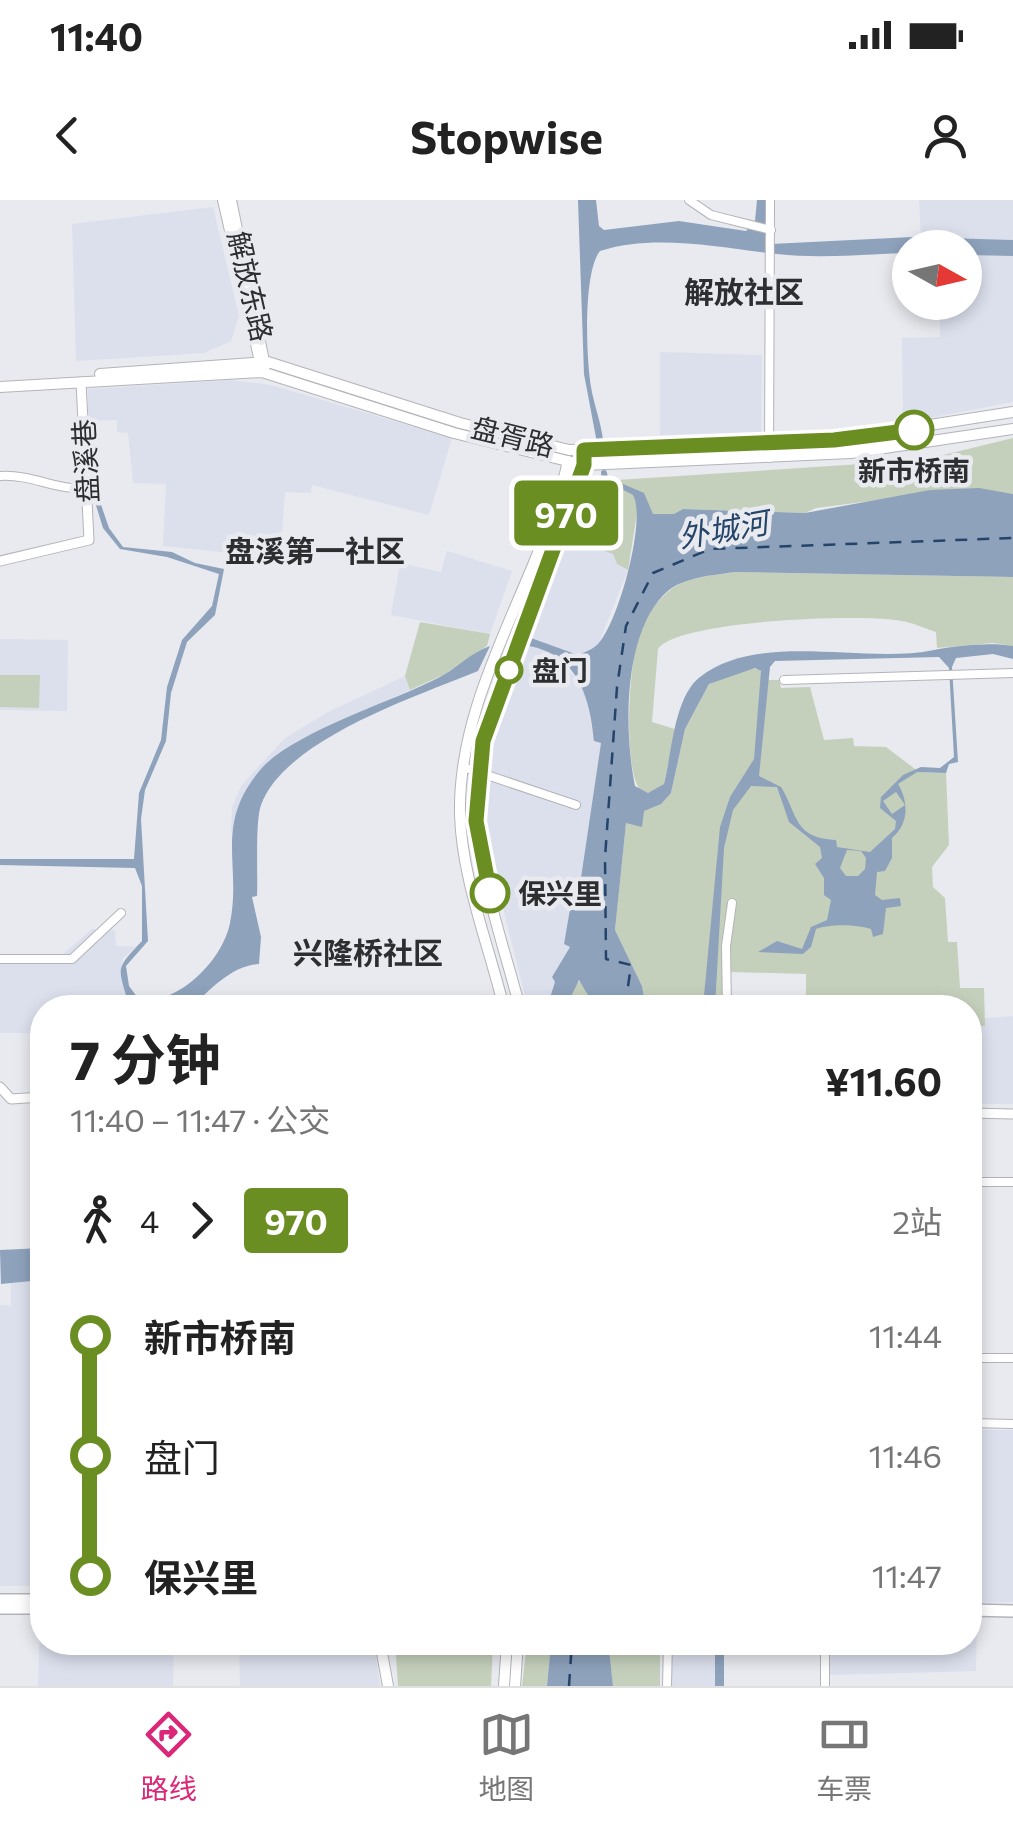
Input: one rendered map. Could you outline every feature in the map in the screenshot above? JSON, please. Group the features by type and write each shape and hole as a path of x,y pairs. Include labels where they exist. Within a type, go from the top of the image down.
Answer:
{"main road":[{"name":"解放东路","path":"223,200 263,365"},
{"name":"解放东路","path":"233,200 263,365"},
{"name":"盘胥路","path":"0,385 263,365 460,423 569,450 880,435 1013,414"},
{"name":"盘胥路","path":"0,385 81,382 263,365 568,464 584,465 882,450 1013,427"},
{"path":"501,995 460,821 463,767 475,721 568,464 569,450"},
{"path":"517,995 478,842 478,770 487,727 584,465 584,450"},
{"path":"0,1600 30,1600"},
{"path":"0,1608 30,1608"},
{"path":"982,1614 1013,1615"},
{"path":"381,1655 388,1686"},
{"path":"504,1686 506,1655"},
{"path":"515,1686 517,1655"}],"street":[{"path":"689,200 711,216 769,229"},
{"path":"769,458 770,200"},
{"name":"盘溪巷","path":"0,561 88,540 81,382"},
{"path":"0,476 35,478 63,490 87,488"},
{"path":"784,680 1013,672"},
{"path":"463,767 576,806"},
{"path":"728,995 726,946 732,903"},
{"path":"0,959 72,959 120,913"},
{"path":"0,1087 11,1099 30,1098"},
{"path":"982,1113 1013,1114"},
{"path":"982,1182 1013,1182"},
{"path":"982,1358 1013,1358"},
{"path":"982,1424 1013,1424"},
{"path":"667,1686 668,1655"},
{"path":"825,1655 825,1686"}],"shaded area":[{"path":"919,200 1013,200 1013,240 982,239 982,230 921,230"},
{"path":"213,207 239,316 231,341 204,353 76,361 72,224"},
{"path":"982,255 1013,256 1013,402 903,423 902,338 940,337 940,320 982,320"},
{"path":"660,352 762,355 761,432 660,435"},
{"path":"232,380 271,385 452,438 429,515 312,485 311,493 285,492 281,544 259,556 163,546 166,484 133,483 128,433 117,432 117,420 88,421 88,389"},
{"path":"569,531 584,537 583,543 613,554 617,564 628,570 598,645 578,655 559,648 556,656 585,688 594,741 601,743 578,898 571,903 564,944 570,947 552,977 555,982 551,995 525,995 483,828 483,786 493,733"},
{"path":"447,551 512,571 490,634 391,615 400,563 441,572"},
{"path":"0,639 68,640 67,711 0,710"},
{"path":"405,676 410,690 300,740 268,762 242,802 231,834 232,807 241,786 284,739 326,713"},
{"path":"92,929 115,930 116,946 136,947 123,958 121,977 126,995 30,995 30,1033 0,1033 0,962 54,962"},
{"path":"1013,1016 1013,1104 982,1104 985,1018"},
{"path":"30,1281 30,1586 0,1586 0,1305 11,1306 11,1283"},
{"path":"982,1430 1013,1430 1013,1602 982,1603"},
{"path":"39,1655 174,1655 173,1686 38,1686"},
{"path":"239,1655 376,1655 380,1686 240,1686"},
{"path":"671,1655 715,1655 715,1686 671,1686"},
{"path":"829,1655 976,1655 976,1671 830,1675"}],"green space":[{"path":"1013,438 1013,494 939,493 816,508 805,513 683,509 675,514 653,514 648,504 638,507 628,570 617,564 613,554 583,543 584,537 569,531 586,482 923,460"},
{"path":"735,572 1013,577 1013,646 993,643 937,648 936,632 907,622 856,618 735,625 672,639 658,649 652,722 675,729 664,784 655,792 643,793 632,764 629,714 633,662 641,628 657,603 676,586 700,577"},
{"path":"420,622 490,634 487,646 443,675 410,690 405,676"},
{"path":"748,668 759,669 767,680 779,680 781,688 810,687 824,740 853,738 854,746 886,747 919,772 946,773 949,845 932,867 933,887 945,898 948,942 957,942 960,988 984,988 985,1026 982,995 806,995 806,974 729,972 728,995 644,995 615,930 626,822 671,793 685,729 709,684"},
{"path":"0,675 40,675 39,708 0,707"},
{"path":"575,982 581,982 588,995 570,995"},
{"path":"396,1655 492,1655 491,1686 398,1686"},
{"path":"526,1655 550,1655 547,1686 522,1686"},
{"path":"610,1655 660,1655 660,1686 613,1686"}],"water":[{"path":"578,200 596,200 599,226 604,230 679,221 746,231 755,221 757,200 767,200 771,244 892,238 892,254 810,256 665,242 600,251 591,277 587,316 589,373 603,440 597,443 584,374"},
{"path":"982,239 1013,240 1013,256 982,255"},
{"name":"外城河","path":"603,479 644,493 653,514 674,514 683,509 805,513 930,490 979,488 1013,494 1013,577 735,572 701,577 669,590 642,630 630,683 629,738 635,786 648,793 664,784 679,711 691,686 724,663 782,652 906,654 973,645 1013,646 1013,659 993,654 956,658 952,667 958,762 949,764 946,773 917,772 898,784 905,805 896,792 883,801 892,814 905,805 902,825 892,838 892,858 885,871 877,872 875,895 882,900 900,898 901,906 886,908 883,934 873,937 871,929 865,927 828,926 816,929 811,947 803,954 758,952 777,941 802,949 811,927 827,920 831,900 824,895 824,878 815,864 822,858 820,847 789,822 777,787 751,786 733,810 724,848 716,995 704,995 720,827 730,797 754,759 761,671 755,668 709,684 685,729 671,793 661,804 644,811 642,827 626,823 615,930 644,995 588,995 579,980 572,995 551,995 555,982 552,977 570,947 564,944 571,903 578,898 601,743 594,741 585,694 570,669 546,651 529,646 531,638 578,655 598,644 622,594 633,547 633,495","holes":["939,657 949,668 954,757 940,768 921,767 903,775 881,797 880,808 896,821 895,829 870,852 837,847 836,840 812,835 799,823 781,787 759,776 770,667 775,661","847,850 861,851 866,858 865,869 858,876 846,876 840,868"]},
{"path":"97,493 109,528 123,547 172,552 195,563 224,569 215,615 187,642 171,693 166,741 145,790 141,819 148,941 126,966 129,986 136,995 126,995 121,976 126,959 142,941 142,886 135,868 0,865 0,859 134,859 139,793 161,740 167,687 182,640 212,606 219,574 167,557 120,549 103,528 95,502"},
{"path":"490,646 478,671 389,707 324,740 275,781 261,805 258,823 257,896 252,897 261,937 259,964 231,973 205,995 170,995 198,976 226,937 233,902 233,827 246,789 261,769 296,743 438,678"},
{"path":"30,1249 30,1281 1,1284 0,1250"},
{"path":"550,1655 610,1655 613,1686 547,1686"},
{"path":"715,1655 724,1655 724,1686 715,1686"}],"waterway":[{"path":"604,473 605,478"}],"ferry route":[{"path":"627,995 631,965 606,959 605,858 617,687 626,626 653,573 710,549 1013,538"},
{"path":"569,1686 571,1655"}],"bus line":[{"name":"970","path":"490,893 476,821 483,741 584,465 584,450 834,440 914,430"}],"place":[{"name":"新市桥南","path":"914,430"},
{"name":"盘门","path":"509,670"},
{"name":"保兴里","path":"490,893"}],"district":[{"name":"解放社区","path":"744,290"},
{"name":"盘溪第一社区","path":"315,549"},
{"name":"兴隆桥社区","path":"368,951"}]}
